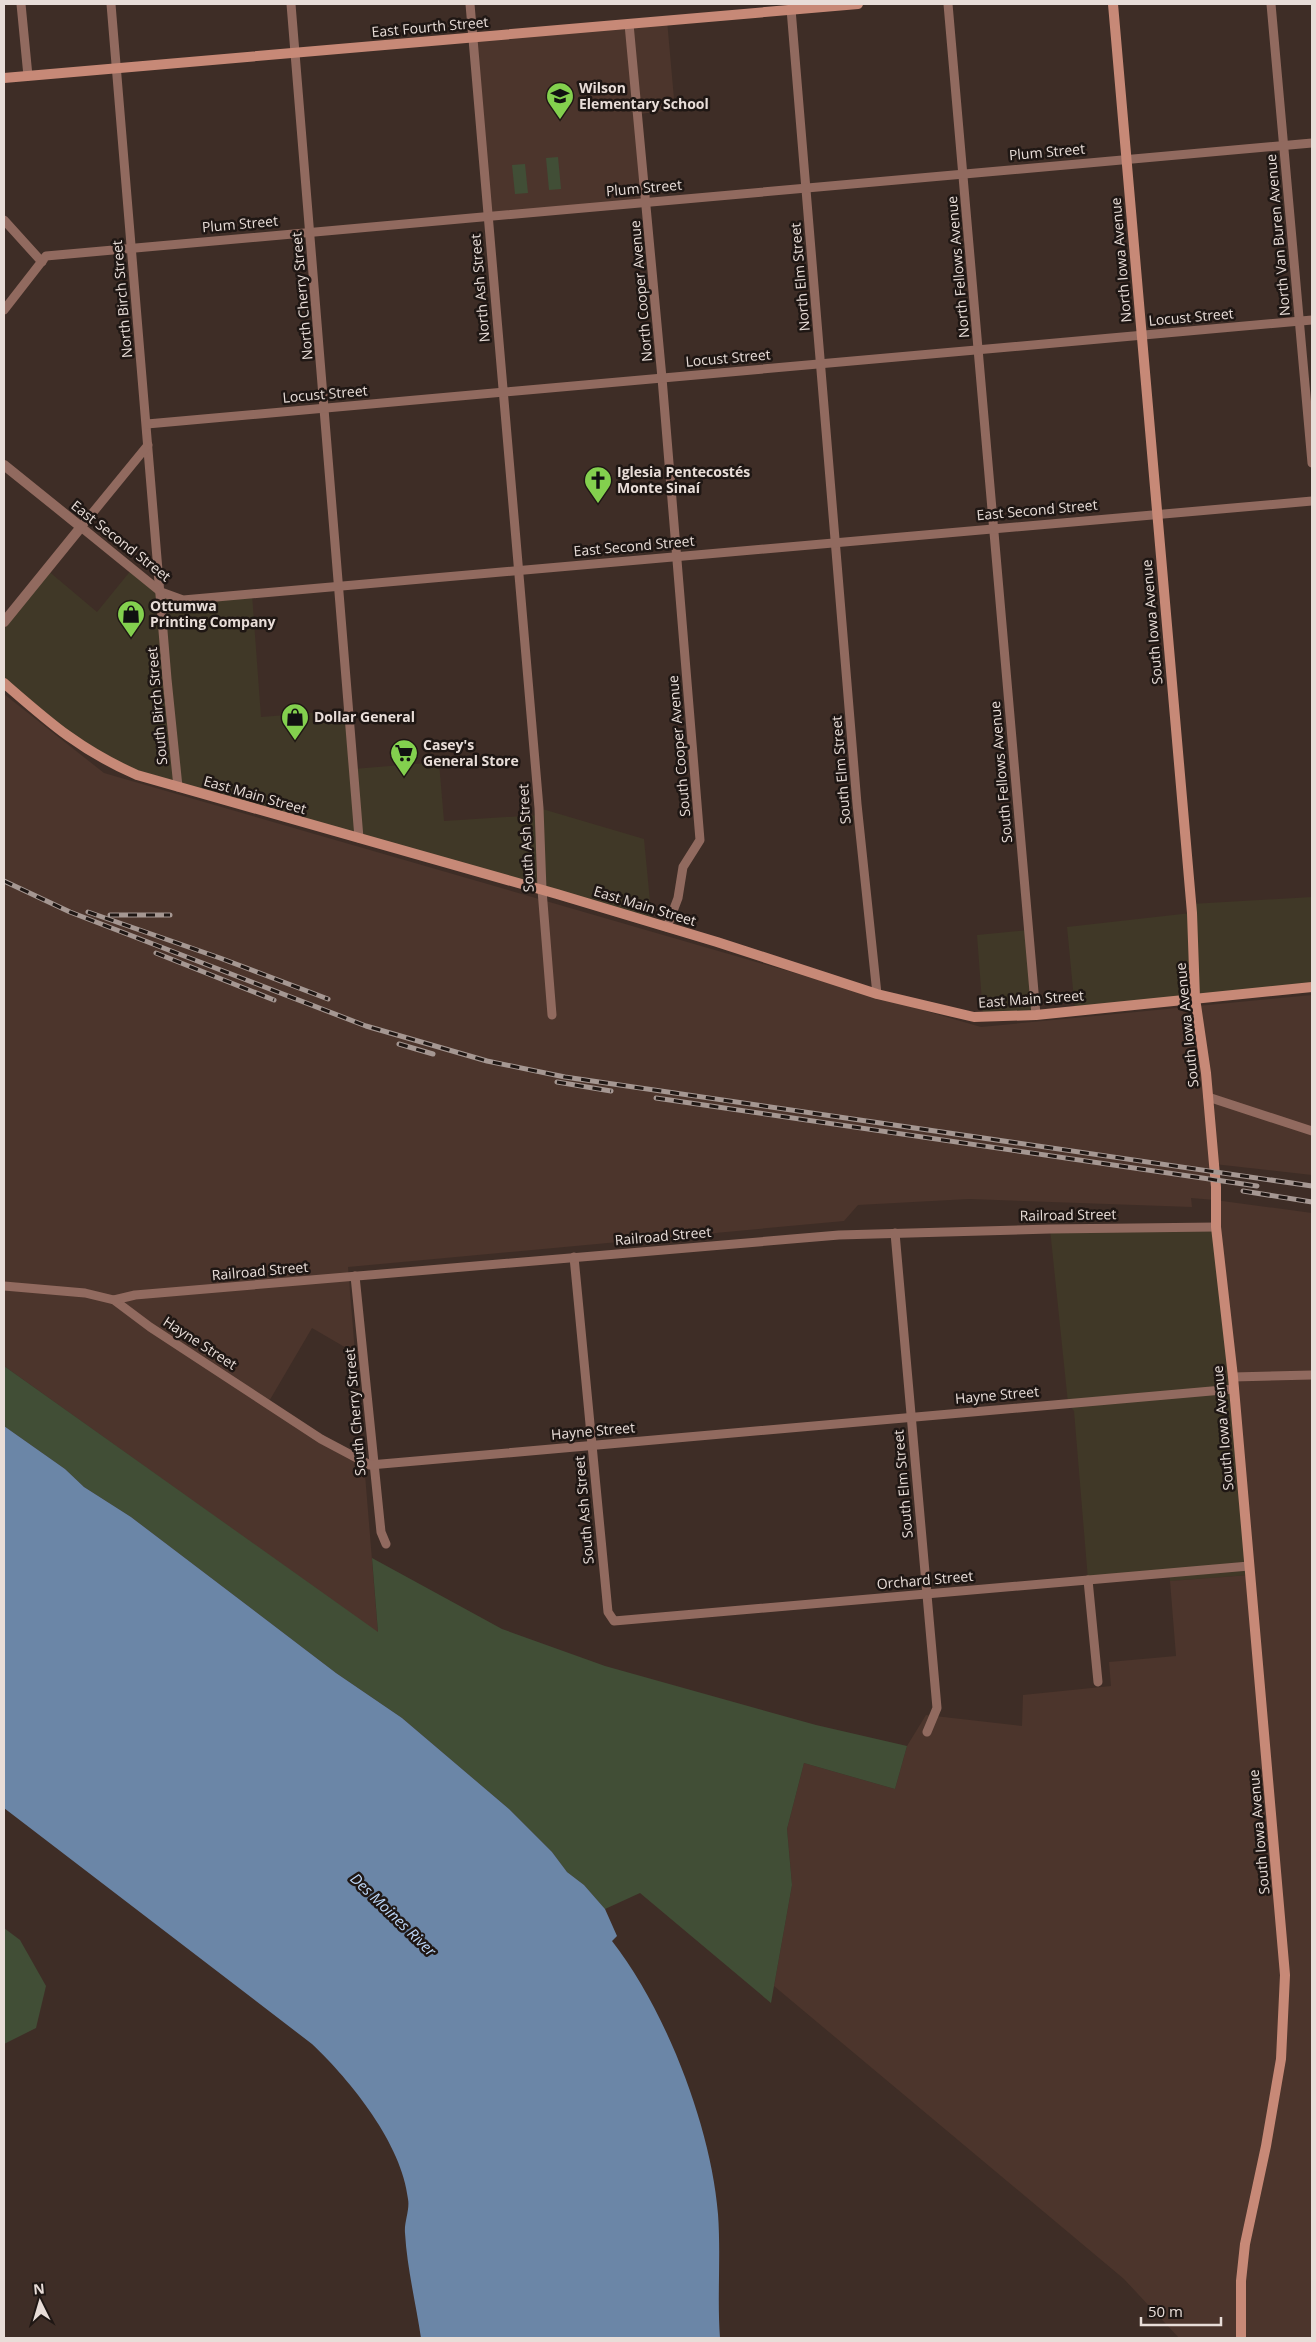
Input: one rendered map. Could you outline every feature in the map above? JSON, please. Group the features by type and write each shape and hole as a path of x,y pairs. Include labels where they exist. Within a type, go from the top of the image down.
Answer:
{"main road":[{"name":"East Fourth Street","path":"4,78 858,4"},
{"name":"North Iowa Avenue","path":"1112,4 1157,514"},
{"name":"South Iowa Avenue","path":"1157,514 1192,913 1195,998 1208,1097 1216,1187 1216,1227 1233,1378 1285,1975 1281,2059 1266,2146 1245,2244 1241,2281 1241,2338"},
{"name":"East Main Street","path":"4,683 65,736 93,754 137,775 667,927 876,994 974,1017 1036,1014 1312,987"}],"street":[{"path":"21,4 28,76"},
{"name":"North Birch Street","path":"111,4 161,592"},
{"name":"North Cherry Street","path":"291,4 340,585"},
{"name":"North Ash Street","path":"470,4 518,570"},
{"name":"North Fellows Avenue","path":"948,4 995,527"},
{"name":"North Van Buren Avenue","path":"1271,4 1312,463"},
{"name":"North Elm Street","path":"791,10 837,543"},
{"name":"North Cooper Avenue","path":"629,24 647,202 677,556"},
{"name":"Plum Street","path":"42,262 46,256 132,247 1312,143"},
{"path":"4,220 42,262 4,310"},
{"name":"Locust Street","path":"147,424 1312,320"},
{"path":"4,622 148,445"},
{"name":"East Second Street","path":"4,465 161,592 183,600 837,543 995,527 1312,501"},
{"name":"South Fellows Avenue","path":"995,527 1010,730 1036,1014"},
{"name":"South Elm Street","path":"837,543 857,804 876,994"},
{"name":"South Cooper Avenue","path":"667,927 678,898 683,867 700,840 677,556"},
{"name":"South Ash Street","path":"518,570 539,808 542,890 552,1015"},
{"path":"340,585 342,647 359,838"},
{"name":"South Birch Street","path":"161,592 178,787"},
{"path":"1208,1097 1312,1131"},
{"name":"Railroad Street","path":"114,1300 135,1294 839,1235 1216,1227"},
{"name":"South Elm Street","path":"895,1233 937,1708 927,1732"},
{"name":"South Ash Street","path":"574,1257 608,1612"},
{"name":"South Cherry Street","path":"355,1276 381,1532 386,1544"},
{"name":"Hayne Street","path":"4,1286 69,1290 114,1300 150,1327 321,1439 370,1465 1234,1389"},
{"path":"1233,1378 1312,1375"},
{"name":"Orchard Street","path":"608,1612 614,1621 1249,1566"},
{"path":"1088,1580 1098,1682"}],"shaded area":[{"name":"Wilson Elementary School","path":"667,20 675,110 639,114 647,202 488,216 473,37"},
{"path":"46,569 97,612 132,569 161,592 183,600 252,594 261,717 348,710 353,769 439,762 444,821 539,815 539,808 644,839 652,922 106,761 4,683 4,622"},
{"path":"4,694 104,773 981,1027 1312,995 1312,1175 1214,1164 1215,1200 1191,1198 1192,1207 969,1199 858,1205 844,1221 348,1267 355,1353 312,1328 268,1403 364,1462 378,1633 4,1366"},
{"path":"1312,897 1312,987 1075,1010 1067,927 1191,913 1191,904"},
{"path":"1029,930 1036,1015 983,1016 977,935"},
{"path":"1215,1200 1312,1213 1312,2338 1179,2338 1124,2279 774,1986 792,1885 787,1829 804,1763 895,1789 907,1746 926,1715 1022,1726 1023,1695 1111,1686 1109,1662 1176,1656 1170,1581 1250,1575"},
{"path":"1216,1227 1250,1575 1170,1581 1169,1573 1088,1580 1074,1411 1068,1403 1050,1229"}],"green space":[{"path":"558,157 561,189 549,190 546,158"},
{"path":"525,164 528,193 515,194 512,165"},
{"path":"4,1366 378,1632 372,1558 502,1629 605,1666 816,1725 907,1746 895,1789 804,1763 787,1829 792,1885 771,2003 640,1893 605,1909 584,1885 567,1872 552,1852 509,1809 402,1718 336,1673 131,1517 84,1487 65,1469 4,1426"},
{"path":"4,1928 20,1940 46,1986 36,2028 4,2044"}],"water":[{"name":"Des Moines River","path":"4,1426 65,1469 84,1487 131,1517 336,1673 402,1718 509,1809 552,1852 567,1872 584,1885 605,1909 617,1936 612,1941 632,1969 650,2001 683,2071 706,2144 714,2180 718,2214 720,2338 421,2338 406,2246 405,2229 408,2203 404,2178 385,2136 358,2095 343,2076 312,2044 4,1808"}],"railway":[{"path":"4,881 70,912 366,1026 487,1061 565,1077 1312,1186"},
{"path":"88,912 220,958 328,999"},
{"path":"110,915 170,915"},
{"path":"156,953 274,1000"},
{"path":"399,1044 433,1054"},
{"path":"557,1082 611,1091"},
{"path":"656,1098 1257,1186"},
{"path":"1243,1191 1312,1202"}],"place":[{"name":"Wilson Elementary School","path":"560,120"},
{"name":"Iglesia Pentecostés Monte Sinaí","path":"598,504"},
{"name":"Ottumwa Printing Company","path":"131,638"},
{"name":"Dollar General","path":"295,741"},
{"name":"Casey's General Store","path":"404,777"}]}
